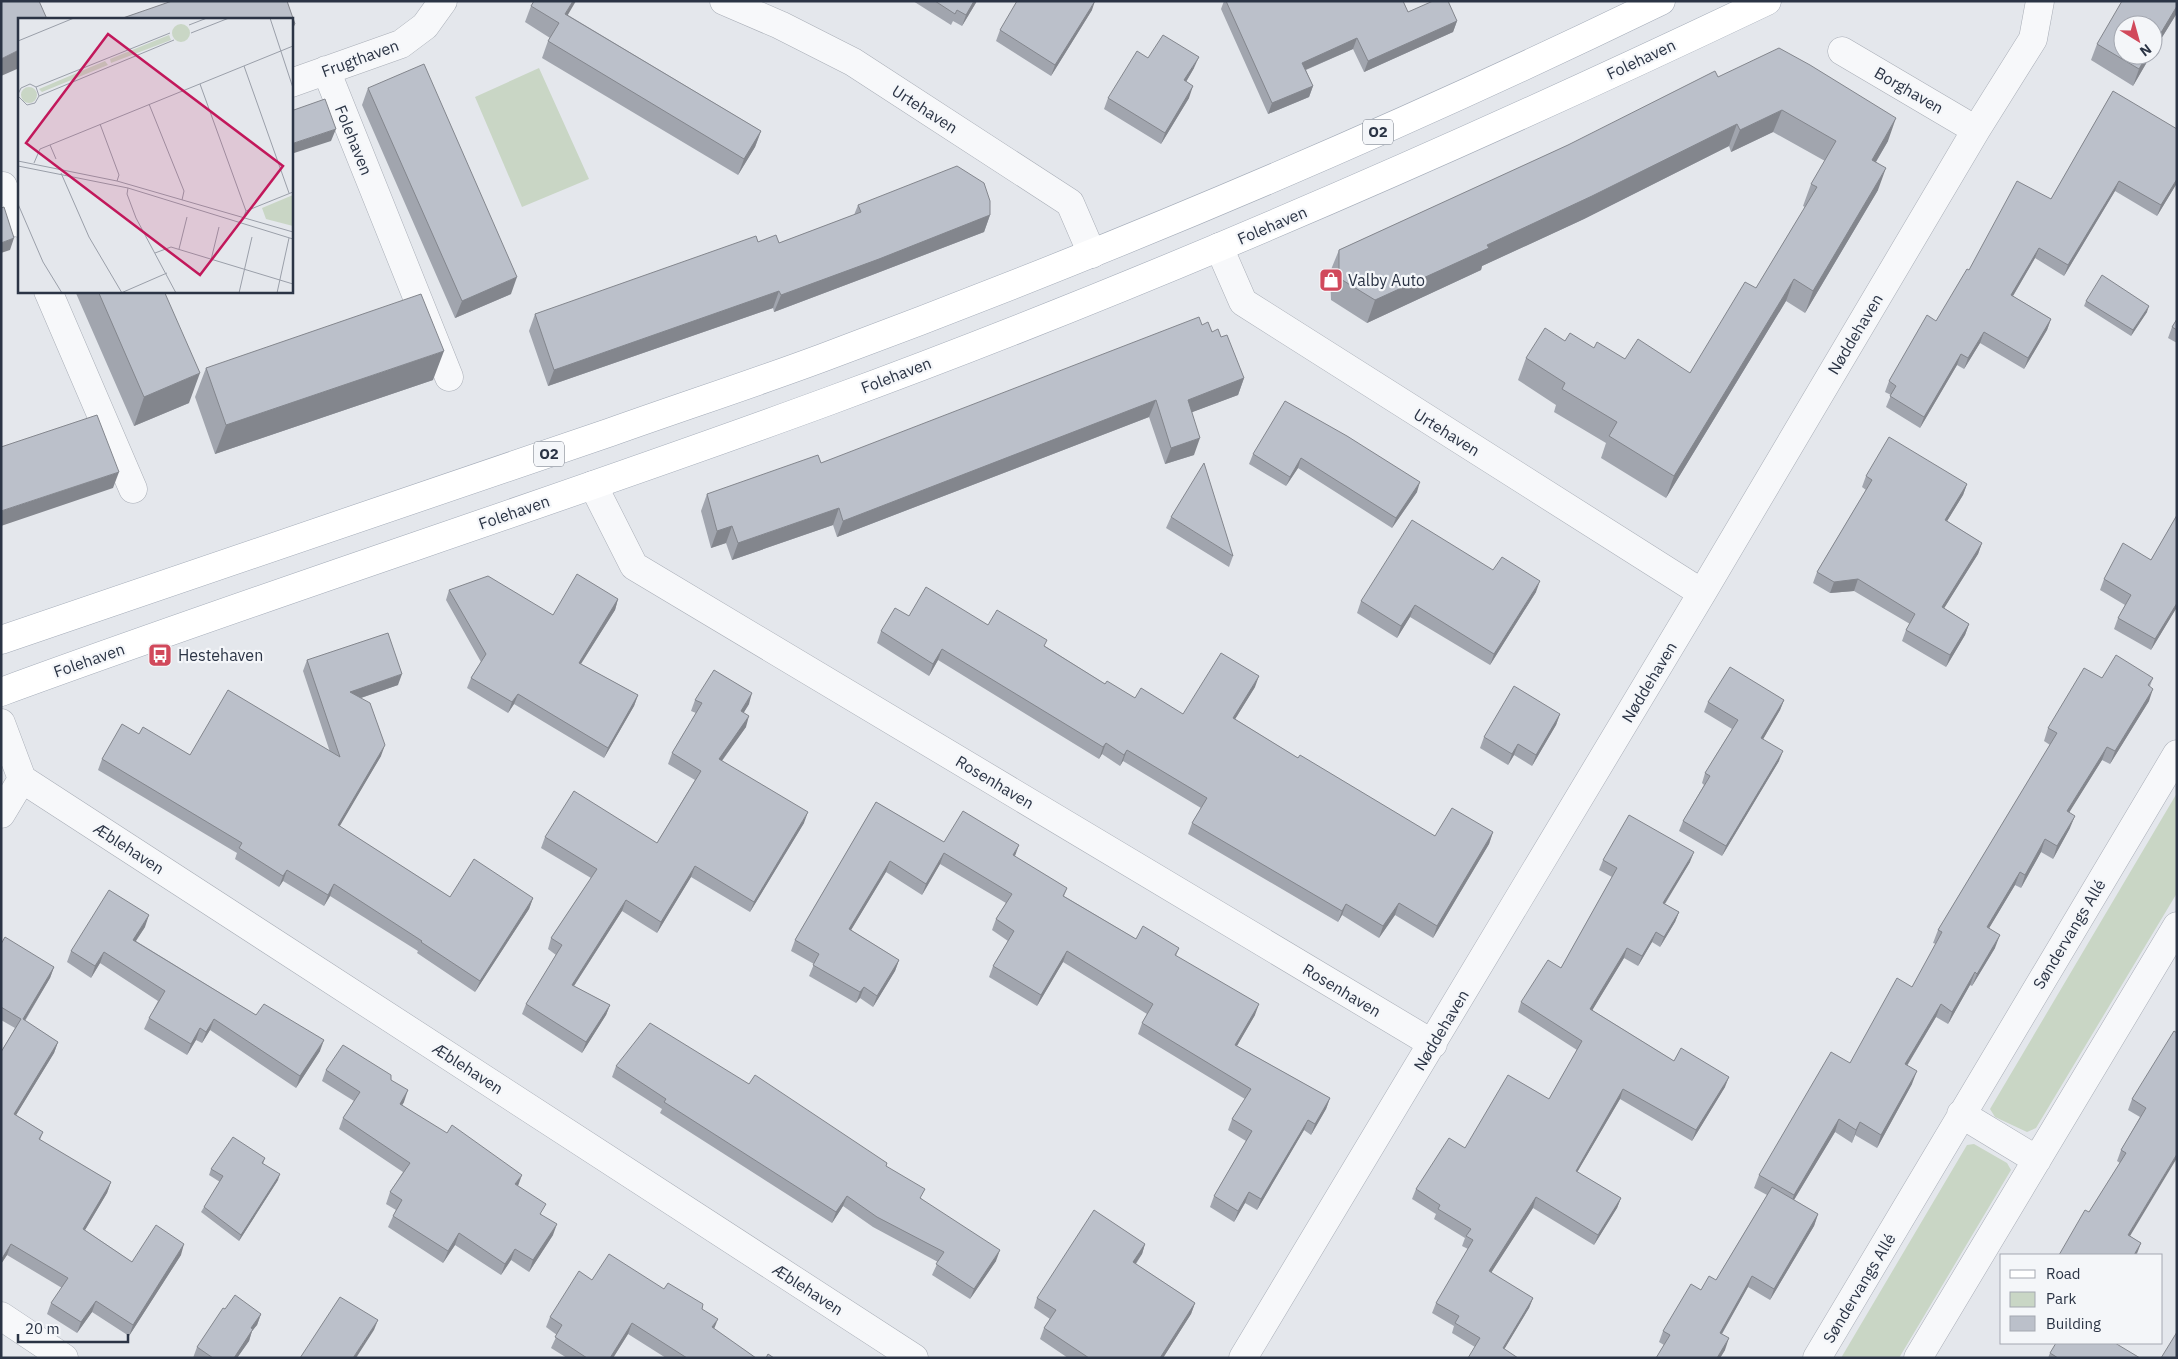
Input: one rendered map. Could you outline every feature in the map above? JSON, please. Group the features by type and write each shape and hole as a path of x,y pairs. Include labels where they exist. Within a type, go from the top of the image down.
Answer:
{"main road":[{"name":"O2","path":"1,640 487,476 816,360 1092,254 1449,102 1661,1"},
{"name":"Folehaven","path":"1,692 593,485 933,362 1220,247 1380,179 1767,1"}],"street":[{"name":"Frugthaven","path":"292,83 402,44 425,26 443,1"},
{"name":"Urtehaven","path":"724,1 780,25 853,62 1070,203 1092,254"},
{"name":"Nøddehaven","path":"1243,1358 1433,1044 1976,130 2033,39 2040,1"},
{"name":"Borghaven","path":"1842,51 1976,130"},
{"name":"Folehaven","path":"326,70 449,377"},
{"path":"8,184 18,219"},
{"name":"Urtehaven","path":"1220,247 1243,302 1702,593"},
{"path":"48,292 133,489"},
{"name":"Rosenhaven","path":"593,485 634,566 1433,1044"},
{"path":"1,723 22,779 1,814"},
{"name":"Søndervangs Allé","path":"1818,1358 1961,1114 2177,754"},
{"name":"Æblehaven","path":"22,779 914,1358"},
{"path":"1918,1358 2177,926"},
{"path":"1961,1114 2037,1160"},
{"path":"1,1316 64,1358"}],"green space":[{"path":"539,68 589,179 522,207 475,97"},
{"path":"2177,793 2177,893 2036,1128 2027,1132 1995,1117 1990,1109"},
{"path":"1974,1144 2007,1163 2011,1170 1899,1358 1841,1358 1967,1145"}],"building":[{"path":"1,1 39,1 47,18 18,18 18,50 1,59"},
{"path":"172,1 287,1 295,24 292,25 292,18 123,18"},
{"path":"534,1 573,1 565,14 761,131 744,159 548,41 559,23 531,6"},
{"path":"935,1 974,1 966,15 957,10 955,14"},
{"path":"1017,1 1095,1 1055,65 1000,30"},
{"path":"1226,1 1403,1 1408,12 1433,1 1448,1 1457,21 1368,61 1357,38 1302,63 1313,86 1272,103"},
{"path":"2122,1 2177,1 2177,6 2163,29 2163,15 2114,15"},
{"path":"2113,16 2113,54 2097,44"},
{"path":"1163,35 1199,57 1184,80 1193,86 1165,133 1108,98 1137,51 1148,58"},
{"path":"1779,48 1896,118 1872,160 1886,168 1813,291 1794,279 1674,476 1609,436 1617,422 1562,389 1565,383 1526,358 1545,328 1565,341 1570,333 1594,348 1597,342 1625,359 1638,339 1690,373 1745,282 1756,288 1817,187 1811,184 1836,141 1782,110 1740,130 1737,124 1592,196 1487,245 1489,248 1375,300 1339,278 1339,250 1568,145 1715,71 1718,77"},
{"path":"424,64 517,277 462,301 368,88"},
{"path":"2132,65 2141,65 2139,69"},
{"path":"2113,91 2177,129 2177,179 2161,205 2119,181 2068,265 2039,248 2011,295 2051,319 2028,358 1984,332 1968,358 1961,354 1924,417 1890,396 1896,386 1889,381 1927,315 1936,321 1967,269 1969,270 2017,181 2051,199"},
{"path":"325,99 336,129 292,144 292,111"},
{"path":"957,166 984,183 990,201 990,215 781,295 779,291 554,370 535,314 756,236 758,242 776,235 779,243 861,212 858,205"},
{"path":"4,207 14,238 1,243 1,208"},
{"path":"2102,275 2149,306 2133,330 2086,301"},
{"path":"98,292 164,292 200,373 144,397"},
{"path":"421,294 444,351 226,425 206,368"},
{"path":"1199,317 1202,325 1208,322 1212,332 1218,329 1221,337 1227,335 1244,378 1188,400 1200,438 1171,448 1156,400 843,521 839,508 738,543 732,526 717,531 707,494 818,455 821,463"},
{"path":"2177,319 2177,330 2172,327"},
{"path":"1285,401 1347,436 1420,482 1396,518 1301,458 1290,477 1253,454"},
{"path":"97,415 119,472 1,511 1,447"},
{"path":"1889,437 1967,484 1945,520 1982,543 1942,607 1969,624 1950,655 1906,630 1915,614 1858,579 1834,582 1817,572 1872,480 1866,476"},
{"path":"1204,463 1233,556 1171,517"},
{"path":"2177,515 2177,603 2155,639 2118,618 2131,595 2104,579 2123,543 2151,560"},
{"path":"1412,520 1493,570 1502,557 1540,581 1494,654 1415,605 1401,626 1361,601"},
{"path":"577,574 618,599 579,663 638,695 608,748 518,694 512,702 471,678 486,654 449,590 488,576 553,615"},
{"path":"926,587 988,625 997,610 1047,640 1044,646 1105,684 1107,681 1135,698 1141,688 1183,714 1221,653 1259,676 1233,718 1298,758 1300,755 1435,836 1452,808 1493,832 1437,926 1399,903 1383,926 1346,904 1342,911 1192,823 1207,798 1127,750 1124,755 1106,743 1103,747 942,649 933,664 881,631 895,608 909,616"},
{"path":"388,633 402,674 350,692 370,703 385,745 338,825 450,897 474,859 533,898 480,981 334,884 328,895 287,870 283,876 239,848 242,843 102,759 122,724 139,734 143,727 190,755 228,690 340,757 307,660"},
{"path":"2116,655 2153,678 2148,685 2153,689 2115,751 2107,747 2067,811 2075,816 2057,846 2045,839 2025,875 2020,872 1987,927 2000,935 1977,974 1975,972 1952,1012 1941,1004 1905,1064 1917,1071 1881,1135 1860,1122 1856,1130 1839,1119 1794,1195 1759,1175 1831,1052 1850,1063 1897,978 1912,987 1942,932 1938,930 2057,733 2048,728 2084,668 2102,678"},
{"path":"1730,667 1784,700 1761,738 1783,751 1726,846 1683,821 1710,776 1705,773 1738,720 1708,702"},
{"path":"714,670 752,693 741,711 749,716 719,759 808,812 754,902 695,866 661,922 626,900 572,985 610,1005 586,1042 526,1004 562,945 551,938 597,869 545,837 574,791 657,843 701,771 672,753 702,703 695,700"},
{"path":"1514,686 1560,714 1536,755 1518,744 1512,754 1484,737"},
{"path":"876,802 944,842 963,811 1019,845 1013,855 1067,888 1063,896 1136,939 1143,926 1179,948 1175,955 1259,1004 1235,1045 1330,1098 1315,1124 1308,1120 1261,1199 1249,1192 1238,1211 1214,1196 1252,1131 1232,1119 1251,1089 1142,1023 1153,1004 1067,951 1041,995 993,966 1014,931 996,919 1012,894 944,853 926,884 890,861 849,929 899,960 877,996 864,987 860,992 813,965 819,954 795,940"},
{"path":"1629,815 1694,852 1663,903 1679,912 1664,937 1656,932 1642,956 1627,948 1590,1009 1674,1061 1681,1048 1729,1077 1696,1130 1623,1089 1576,1171 1621,1198 1598,1235 1536,1197 1489,1271 1533,1298 1503,1348 1518,1358 1468,1358 1480,1338 1455,1323 1459,1316 1436,1303 1473,1240 1466,1236 1471,1229 1438,1209 1440,1205 1416,1189 1449,1138 1465,1148 1508,1075 1549,1099 1582,1041 1521,1002 1548,960 1561,968 1617,868 1603,860"},
{"path":"109,890 149,915 133,940 256,1015 264,1004 324,1040 300,1076 214,1019 206,1032 200,1028 191,1044 149,1018 165,991 104,952 95,966 71,951"},
{"path":"5,937 54,967 23,1019 58,1042 14,1114 43,1132 39,1139 111,1182 83,1229 132,1262 156,1225 184,1244 133,1325 96,1301 81,1322 51,1303 68,1278 11,1244 1,1260 1,1052 21,1019 1,1007 1,944"},
{"path":"650,1023 749,1084 755,1075 887,1163 886,1166 925,1189 920,1198 1000,1250 974,1289 936,1264 944,1252 877,1217 847,1196 836,1212 664,1102 666,1099 616,1066"},
{"path":"2174,1031 2177,1033 2177,1154 2128,1235 2141,1243 2135,1254 2060,1254 2085,1210 2089,1212 2126,1153 2121,1150 2146,1108 2132,1099"},
{"path":"343,1045 391,1075 391,1080 408,1090 400,1104 447,1133 452,1125 522,1175 515,1184 546,1204 540,1214 557,1224 533,1260 515,1249 505,1264 459,1233 448,1251 393,1216 402,1200 390,1192 410,1163 343,1118 360,1092 326,1070"},
{"path":"233,1137 265,1158 262,1163 280,1174 241,1235 204,1207 223,1176 211,1169"},
{"path":"1772,1187 1818,1214 1774,1289 1752,1276 1720,1333 1729,1338 1717,1358 1656,1358 1670,1335 1663,1331 1691,1284 1701,1290 1709,1276 1716,1280"},
{"path":"1094,1210 1145,1244 1133,1262 1195,1303 1160,1358 1089,1358 1044,1328 1056,1310 1037,1298"},
{"path":"609,1254 664,1289 668,1283 703,1304 702,1309 718,1319 712,1327 756,1358 687,1358 632,1323 610,1358 587,1358 555,1337 562,1325 550,1317 579,1271 592,1280"},
{"path":"235,1295 261,1314 234,1358 213,1358 197,1347 223,1308 225,1309"},
{"path":"340,1297 378,1320 353,1358 300,1358"},
{"path":"2177,1332 2177,1358 2161,1358"},
{"path":"2055,1344 2117,1344 2140,1358 2058,1358 2050,1353"},
{"path":"768,1354 774,1358 766,1358"}],"place":[{"name":"Valby Auto","path":"1331,280"},
{"name":"Hestehaven","path":"160,655"}]}
